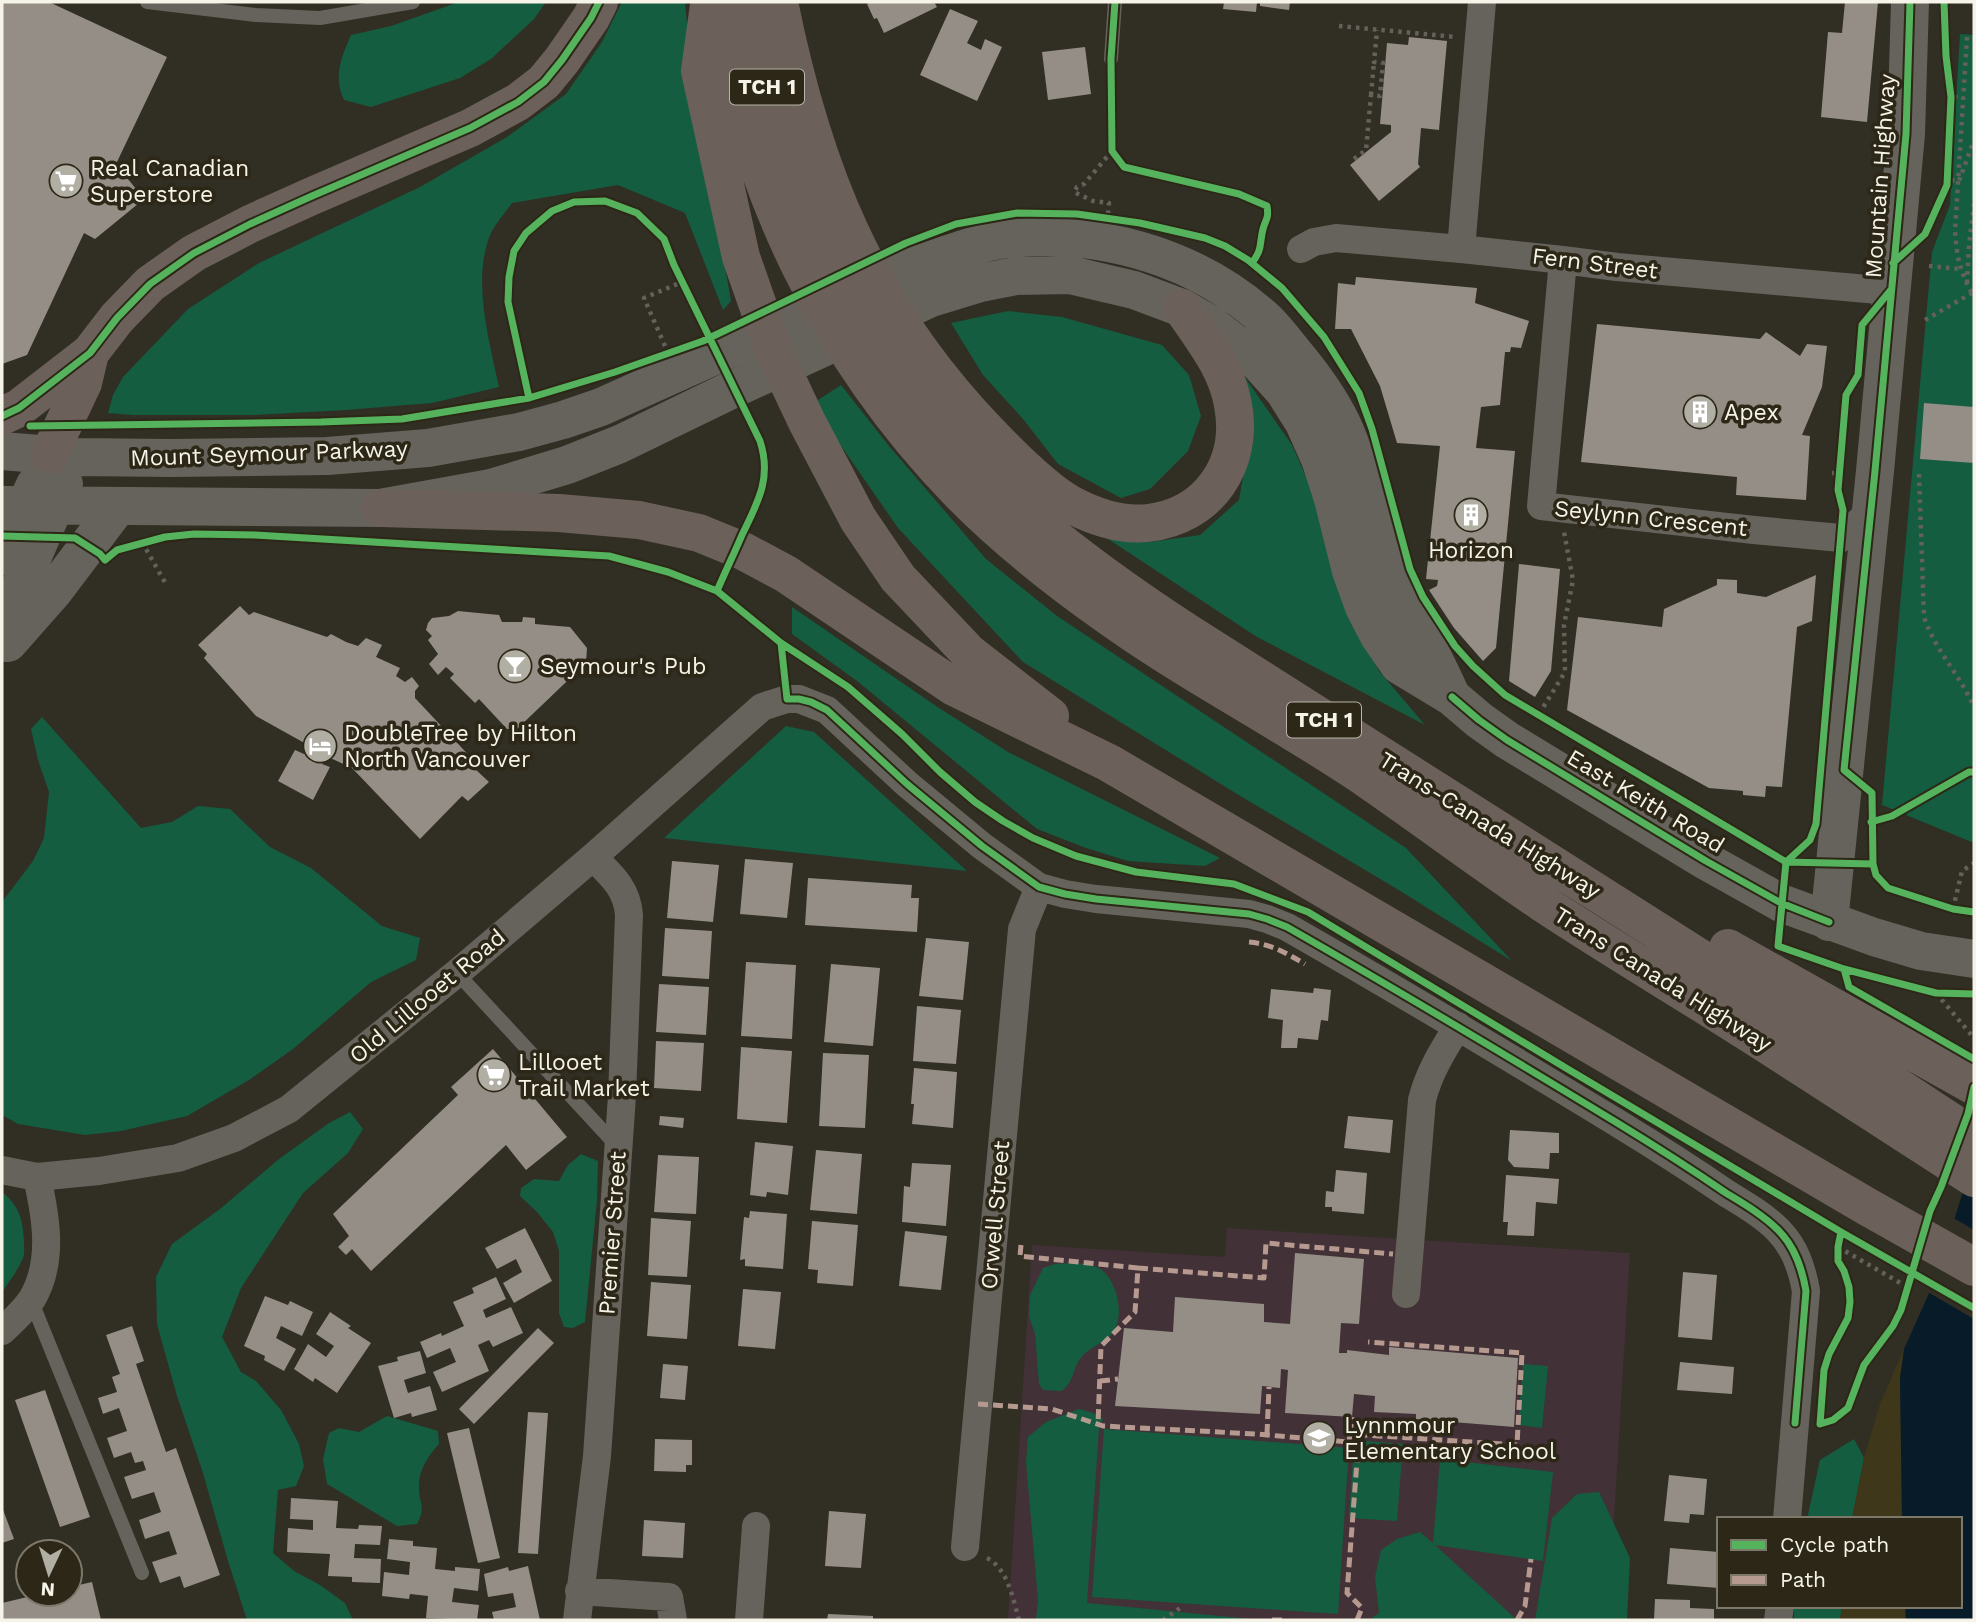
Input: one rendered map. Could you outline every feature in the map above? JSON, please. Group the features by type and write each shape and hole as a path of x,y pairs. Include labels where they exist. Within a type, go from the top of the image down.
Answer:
{"highway":[{"path":"2,416 19,408 90,353 117,317 150,284 194,253 250,223 470,128 518,102 544,82 562,60 599,2"},
{"path":"709,2 700,71 741,257 775,354 807,422 858,519 898,578 969,653 1109,763"},
{"name":"Trans-Canada Highway","path":"720,2 732,70 748,133 781,225 808,284 837,335 874,389 916,442 959,492 1008,538 1057,578 1171,658 1356,772"},
{"name":"Trans-Canada Highway","path":"749,2 761,63 791,171 835,271 862,319 898,372 981,471 1028,516 1076,555 1176,625 1744,986 1921,1123"},
{"path":"779,2 801,97 826,177 878,287 926,360 962,405 1003,448 1070,504 1096,516 1120,522 1147,523 1169,519 1207,495 1228,468 1235,443 1235,431 1234,407 1228,383 1214,354 1182,308"},
{"path":"62,456 90,353"},
{"path":"380,508 572,514 639,520 699,533 743,551 786,573 954,687 1109,763 1974,1267"},
{"name":"Trans Canada Highway","path":"1356,772 1546,905 1921,1123 1974,1137"},
{"path":"1422,782 1695,929 1974,1086"},
{"name":"Trans Canada Highway","path":"1921,1123 1974,1178"}],"main road":[{"name":"Mountain Highway","path":"1829,922 1906,134 1910,2"},
{"name":"Mount Seymour Parkway","path":"27,506 380,508 491,488 567,465 620,444 727,391 923,281 962,249 1015,238 1072,237 1130,247 1164,258 1231,292 1269,322 1327,396 1346,433 1360,474 1388,579 1399,604 1432,655 1452,697"},
{"name":"Mount Seymour Parkway","path":"2,451 62,456 170,458 327,456 428,448 519,432 563,420 601,407 710,356 923,281 980,283 1016,276 1070,275 1134,290 1182,308 1233,340 1256,360 1284,391 1304,423 1320,459 1351,571 1369,617 1399,665 1452,697"},
{"path":"2,556 27,506 62,456"},
{"path":"2,643 15,598 27,506"},
{"path":"2,650 53,592 118,506"},
{"name":"East Keith Road","path":"1452,697 1507,740 1782,903 1829,922 1921,951 1974,959"}],"street":[{"path":"1461,248 1482,2"},
{"name":"Fern Street","path":"1301,249 1314,242 1335,238 1890,291"},
{"name":"Seylynn Crescent","path":"1563,260 1541,506 1840,538"},
{"path":"1865,569 1840,538 1871,511"},
{"name":"Old Lillooet Road","path":"2,1170 37,1177 99,1171 178,1158 234,1138 289,1109 457,973 762,707 787,699 799,699 827,710 907,784 982,846 1039,887"},
{"name":"Premier Street","path":"577,1620 597,1456 622,1096 628,904 617,881 593,857"},
{"path":"1039,887 1096,899 1240,913 1287,927 1458,1026 1684,1164 1778,1230 1798,1258 1806,1299 1787,1517"},
{"name":"Orwell Street","path":"965,1547 1022,929 1039,887"},
{"path":"1406,1294 1422,1100 1437,1058 1458,1026"},
{"path":"2,1331 31,1300 45,1264 44,1211 37,1177"},
{"path":"749,1620 756,1526"},
{"path":"579,1591 669,1597 673,1620"}],"lane":[{"path":"148,2 256,15 320,18 413,2"},
{"path":"337,16 352,2"},
{"path":"1111,59 1115,2"},
{"path":"457,973 618,1147"},
{"path":"31,1300 142,1573"}],"path":[{"path":"1339,26 1456,37"},
{"path":"1354,159 1366,150 1377,30"},
{"path":"1925,320 1973,295 1960,268 1955,231 1968,36"},
{"path":"1966,53 1974,54"},
{"path":"1371,95 1381,96 1383,63 1374,62"},
{"path":"1950,111 1952,93 1963,98"},
{"path":"1959,181 1974,140"},
{"path":"1107,218 1109,203 1094,201 1074,192 1112,151"},
{"path":"1948,166 1949,182 1959,181"},
{"path":"1967,283 1974,204"},
{"path":"1097,217 1118,220"},
{"path":"1928,266 1960,268"},
{"path":"678,273 688,294"},
{"path":"668,353 644,298 682,282"},
{"path":"1839,482 1840,460"},
{"path":"1919,474 1924,617 1929,631 1974,706"},
{"path":"1539,714 1565,672 1564,625 1573,580 1563,526 1565,508"},
{"path":"129,546 154,539"},
{"path":"142,542 167,586"},
{"path":"1528,708 1550,721"},
{"path":"1953,909 1962,871 1974,863"},
{"path":"1940,905 1964,911"},
{"path":"1923,990 1949,993"},
{"path":"1936,993 1974,1038"},
{"path":"1839,1244 1839,1261"},
{"path":"1839,1244 1909,1288"},
{"path":"1905,1299 1912,1275"},
{"path":"965,1547 996,1563 1010,1589 1019,1620"},
{"path":"1163,1620 1183,1606"}],"shaded area":[{"name":"Lynnmour Elementary School","path":"1227,1228 1630,1253 1608,1620 1008,1620 1032,1245 1225,1257"}],"green space":[{"path":"459,2 546,2 534,19 491,59 460,78 371,107 344,100 339,75 341,60 351,35 391,26"},
{"path":"622,2 685,2 692,78 731,301 723,310 685,213 618,185 512,203 492,231 485,253 482,291 499,387 432,403 346,410 254,415 108,413 113,395 123,377 188,309 259,263 420,187 507,137 566,94 602,42"},
{"path":"1960,34 1974,35 1974,843 1882,805 1932,252 1950,205"},
{"path":"1008,311 1062,317 1162,345 1189,375 1201,416 1188,451 1150,489 1121,498 1058,464 1023,419 983,375 951,323"},
{"path":"1244,376 1292,445 1314,495 1356,623 1379,671 1425,725 1257,637 1096,531 1150,542 1200,535 1239,500 1247,454"},
{"path":"841,385 889,446 986,559 1057,616 1406,848 1512,961 1023,662 898,528 812,404"},
{"path":"792,607 1008,752 1220,858 1205,866 1128,861 1037,829 857,681 792,634"},
{"path":"42,717 141,828 172,822 198,806 230,809 270,847 311,868 382,926 420,938 416,960 371,982 293,1049 249,1080 187,1116 121,1131 85,1135 18,1124 2,1115 2,902 33,861 44,838 49,792 31,729"},
{"path":"786,726 814,732 967,871 664,838"},
{"path":"350,1112 363,1129 348,1153 303,1193 241,1288 222,1337 241,1372 256,1381 281,1410 299,1444 304,1466 296,1486 278,1490 273,1553 294,1571 345,1603 353,1620 247,1620 157,1324 156,1277 172,1244 220,1209 279,1159 329,1123"},
{"path":"581,1154 598,1161 597,1200 585,1322 573,1328 564,1327 559,1313 559,1251 553,1232 520,1196 521,1188 534,1179 559,1181 568,1165"},
{"path":"2,1192 19,1214 23,1226 24,1250 19,1267 2,1292"},
{"path":"1073,1263 1097,1267 1109,1278 1118,1303 1118,1321 1110,1336 1080,1359 1069,1383 1062,1391 1043,1390 1039,1384 1035,1334 1029,1316 1030,1295 1043,1268"},
{"path":"1523,1364 1548,1366 1542,1428 1518,1425"},
{"path":"1079,1409 1103,1419 1099,1429 1087,1603 1261,1620 1036,1620 1038,1600 1026,1462 1028,1437 1046,1422"},
{"path":"387,1416 438,1431 439,1444 428,1458 419,1479 422,1508 417,1524 397,1526 327,1484 323,1459 329,1433 339,1428 359,1432"},
{"path":"1104,1429 1349,1448 1338,1614 1092,1597"},
{"path":"1854,1439 1864,1458 1852,1517 1807,1517 1820,1460"},
{"path":"1354,1440 1403,1444 1397,1521 1349,1518"},
{"path":"1440,1459 1553,1472 1543,1561 1435,1545 1517,1620 1369,1620 1379,1613 1375,1577 1381,1550 1397,1539 1420,1532 1433,1543"},
{"path":"1599,1492 1630,1558 1627,1620 1535,1620 1552,1518 1577,1494"},
{"path":"1794,1608 1842,1608 1840,1620 1794,1620"}],"sand":[{"path":"1904,1349 1900,1378 1902,1517 1852,1517 1864,1458 1880,1404"},
{"path":"1842,1608 1905,1608 1906,1620 1840,1620"}],"water":[{"path":"1974,1163 1974,1620 1906,1620 1905,1608 1962,1608 1962,1517 1902,1517 1900,1378 1904,1349 1936,1278"}],"pier":[{"path":"1952,1217 1974,1230 1974,1319 1926,1291"}],"building":[{"name":"Real Canadian Superstore","path":"2,2 49,2 167,57 116,164 144,199 95,239 84,233 27,355 2,364"},
{"path":"934,2 937,7 884,33 867,4"},
{"path":"1224,2 1257,2 1256,12 1223,9"},
{"path":"1260,2 1290,2 1289,10 1260,6"},
{"path":"1845,2 1878,2 1867,122 1821,117 1828,32 1842,33"},
{"path":"950,9 978,21 967,43 981,50 985,39 1002,47 977,101 920,75"},
{"path":"1409,37 1447,41 1439,130 1421,128 1420,167 1379,201 1350,165 1391,132 1391,125 1380,124 1387,43 1408,45"},
{"path":"1085,47 1091,94 1048,100 1042,52"},
{"path":"1356,277 1477,288 1475,303 1529,321 1521,348 1511,347 1510,352 1505,352 1500,405 1481,407 1476,448 1515,451 1496,648 1483,661 1454,628 1429,590 1437,586 1438,580 1426,579 1440,446 1397,443 1380,386 1351,329 1335,329 1338,283 1355,285"},
{"name":"Apex","path":"1597,324 1760,339 1766,332 1800,356 1807,344 1827,346 1822,387 1802,435 1810,436 1806,500 1736,495 1737,477 1581,462"},
{"path":"1924,403 1974,407 1974,463 1920,459"},
{"path":"1519,564 1560,569 1551,671 1535,697 1509,681"},
{"path":"1816,575 1812,621 1797,627 1782,787 1766,786 1765,797 1743,795 1743,791 1709,788 1567,710 1578,617 1662,627 1664,609 1717,585 1717,579 1737,580 1737,593 1766,597"},
{"path":"240,606 249,615 254,612 327,637 331,634 358,646 366,638 382,645 376,657 400,668 396,676 405,682 412,677 419,686 415,691 415,698 476,763 474,768 489,782 468,801 462,796 420,839 352,768 326,756 322,764 330,767 313,800 278,781 295,750 304,754 308,745 256,716 204,658 207,654 198,645"},
{"path":"458,611 499,615 502,622 522,622 523,617 535,618 535,624 570,627 587,648 586,663 517,729 507,729 479,699 475,703 450,678 454,674 446,667 438,675 429,664 438,654 428,640 432,636 426,630 428,623 432,618 449,616"},
{"path":"745,859 793,863 787,918 740,914"},
{"path":"672,861 719,865 713,922 667,918"},
{"path":"808,878 912,885 911,898 919,898 917,932 805,925"},
{"path":"665,928 712,931 709,979 662,976"},
{"path":"926,938 969,942 963,1000 919,996"},
{"path":"746,962 796,965 792,1039 741,1036"},
{"path":"831,964 880,968 873,1046 824,1042"},
{"path":"659,984 709,987 706,1035 656,1032"},
{"path":"1314,988 1331,990 1328,1021 1321,1020 1318,1040 1298,1038 1297,1048 1281,1048 1283,1020 1268,1018 1271,989 1313,993"},
{"path":"917,1006 961,1010 956,1064 913,1061"},
{"path":"656,1041 704,1043 701,1091 654,1088"},
{"path":"741,1047 792,1051 787,1123 737,1119"},
{"path":"493,1049 567,1137 526,1170 506,1145 371,1271 352,1249 346,1255 338,1247 349,1236 333,1214 458,1095 451,1087"},
{"path":"823,1053 869,1055 865,1128 819,1126"},
{"path":"914,1068 957,1072 953,1128 912,1124"},
{"path":"660,1116 684,1118 683,1128 659,1125"},
{"path":"1348,1116 1393,1120 1390,1153 1344,1148"},
{"path":"1510,1130 1559,1133 1559,1153 1550,1153 1549,1169 1514,1167 1508,1160"},
{"path":"755,1142 793,1146 788,1195 767,1192 766,1197 750,1195"},
{"path":"816,1150 862,1154 857,1214 810,1210"},
{"path":"658,1155 699,1157 696,1214 654,1212"},
{"path":"912,1163 951,1165 946,1226 902,1222 904,1186 910,1187"},
{"path":"1336,1170 1367,1173 1364,1214 1332,1211 1332,1207 1325,1207 1326,1191 1334,1192"},
{"path":"1506,1175 1559,1179 1557,1204 1536,1202 1534,1236 1507,1235 1508,1222 1503,1222"},
{"path":"750,1211 787,1214 783,1269 745,1266 745,1259 740,1260 744,1217 749,1218"},
{"path":"651,1218 691,1221 687,1277 648,1275"},
{"path":"812,1221 858,1225 853,1286 817,1283 818,1270 808,1269"},
{"path":"525,1228 552,1281 514,1303 503,1283 522,1272 516,1259 497,1269 485,1248"},
{"path":"905,1231 947,1236 941,1290 899,1286"},
{"name":"Lynnmour Elementary School","path":"1295,1253 1364,1259 1359,1324 1341,1323 1339,1353 1347,1353 1347,1350 1389,1355 1389,1347 1518,1358 1514,1427 1416,1419 1416,1414 1374,1412 1375,1396 1354,1394 1352,1417 1285,1413 1288,1370 1281,1369 1280,1388 1262,1386 1260,1414 1115,1406 1124,1328 1173,1332 1175,1297 1264,1304 1264,1322 1290,1324"},
{"path":"1683,1272 1717,1275 1712,1340 1678,1337"},
{"path":"496,1277 506,1299 483,1310 486,1318 511,1307 523,1333 493,1347 489,1340 478,1345 489,1371 442,1392 433,1372 456,1362 450,1348 427,1358 420,1342 464,1326 453,1302 474,1293 472,1288"},
{"path":"651,1282 691,1285 687,1339 647,1336"},
{"path":"743,1289 781,1292 775,1349 738,1346"},
{"path":"265,1296 288,1305 290,1301 313,1312 302,1336 281,1326 276,1338 296,1349 284,1371 264,1360 265,1356 244,1346"},
{"path":"330,1312 371,1343 337,1393 315,1378 313,1382 294,1369 308,1344 326,1357 334,1346 316,1334"},
{"path":"132,1326 144,1361 136,1364 166,1452 176,1448 220,1575 184,1588 180,1576 160,1583 152,1562 177,1554 169,1531 145,1539 139,1520 161,1512 154,1492 132,1499 124,1477 146,1470 143,1461 135,1463 131,1452 114,1458 107,1438 127,1431 119,1408 103,1414 98,1398 117,1392 112,1377 120,1374 106,1335"},
{"path":"538,1328 554,1343 474,1424 459,1409"},
{"path":"420,1351 426,1373 404,1380 408,1393 430,1386 437,1410 412,1417 411,1413 394,1418 378,1366"},
{"path":"1680,1362 1734,1367 1732,1394 1677,1390"},
{"path":"663,1364 688,1366 685,1400 660,1398"},
{"path":"45,1390 90,1517 60,1527 15,1400"},
{"path":"528,1412 548,1413 538,1554 518,1553"},
{"path":"469,1428 500,1558 478,1563 447,1433"},
{"path":"655,1439 692,1440 692,1465 686,1465 686,1472 654,1471"},
{"path":"1669,1475 1707,1479 1704,1515 1690,1514 1689,1523 1664,1521"},
{"path":"291,1498 338,1501 336,1528 382,1526 380,1545 355,1544 354,1558 381,1559 380,1583 352,1582 352,1577 328,1576 330,1554 287,1552 288,1528 313,1530 313,1520 290,1519"},
{"path":"2,1507 14,1539 2,1543"},
{"path":"829,1511 866,1514 861,1568 825,1566"},
{"path":"644,1520 685,1523 683,1558 642,1556"},
{"path":"389,1539 413,1541 413,1546 437,1548 435,1569 480,1569 478,1591 454,1588 452,1602 479,1605 477,1620 426,1618 428,1596 410,1594 409,1599 382,1596 384,1572 409,1575 410,1562 387,1559"},
{"path":"1670,1548 1717,1552 1717,1588 1667,1584"},
{"path":"528,1566 540,1620 494,1620 492,1612 516,1607 513,1593 488,1597 484,1574 508,1567 509,1571"},
{"path":"92,1582 101,1620 2,1620 2,1603 14,1600 14,1608 84,1608 84,1584"},
{"path":"1655,1599 1690,1600 1690,1608 1714,1609 1714,1620 1654,1620"},
{"path":"828,1614 873,1616 873,1620 827,1620"}],"marked path":[{"path":"1249,942 1271,947 1305,964"},
{"path":"1138,1268 1264,1278 1266,1243 1393,1254"},
{"path":"1021,1245 1020,1256 1138,1268 1135,1312 1101,1346 1098,1424"},
{"path":"978,1404 1052,1409 1103,1426 1349,1442 1350,1434 1517,1445 1522,1353 1368,1342"},
{"path":"1100,1381 1118,1379"},
{"path":"1267,1434 1269,1387"},
{"path":"1350,1434 1352,1417"},
{"path":"1357,1620 1362,1608 1347,1593 1359,1435"},
{"path":"1517,1620 1525,1606 1531,1559"},
{"path":"1272,1620 1285,1620"}],"cycle path":[{"path":"2,416 19,408 90,353 117,318 150,284 194,253 250,224 470,128 518,102 544,82 562,60 599,2"},
{"path":"1115,2 1111,59 1112,151 1124,167 1239,194 1267,206 1259,250 1252,263"},
{"path":"1910,2 1906,134 1844,770 1872,793 1873,864 1876,875 1888,888 1953,909 1974,912"},
{"path":"1893,263 1925,234 1947,185 1951,97 1944,2"},
{"path":"529,398 508,302 514,251 526,233 552,211 574,202 605,201 637,213 664,239 674,265 760,441 763,454 762,490 717,591"},
{"path":"30,426 402,419 529,398 703,341 906,243 956,224 1017,213 1077,214 1140,223 1205,238 1248,260 1282,288 1324,337 1359,393 1372,429 1410,569 1423,597 1455,646 1473,666 1505,695 1786,862 1873,864"},
{"path":"1890,291 1862,325 1858,375 1846,395 1838,490 1843,510 1816,824 1810,840 1786,862 1778,946 1844,969 1936,993 1974,994"},
{"path":"2,536 75,538 105,560 117,550 165,537 194,534 255,535 609,556 668,572 717,591 781,643 848,687 902,734 940,772 975,802 1003,821 1033,838 1076,856 1136,872 1234,884 1308,912 1841,1232 1974,1308"},
{"path":"781,643 787,699 811,702 827,710 907,784 982,846 1039,887 1096,899 1249,914 1287,927 1619,1124 1766,1219 1784,1237 1793,1251 1806,1291 1795,1423"},
{"path":"1452,697 1507,740 1706,861 1781,903 1829,922"},
{"path":"1871,822 1892,816 1969,772 1974,772"},
{"path":"1844,969 1849,987 1974,1059"},
{"path":"1841,1232 1838,1261 1849,1287 1850,1302 1848,1318 1829,1354 1824,1370 1820,1424 1833,1420 1848,1408 1864,1365 1893,1326 1901,1310 1930,1211 1968,1114 1974,1087"}],"place":[{"name":"Real Canadian Superstore","path":"66,181"},
{"name":"Apex","path":"1700,412"},
{"name":"Horizon","path":"1471,515"},
{"name":"Seymour's Pub","path":"515,666"},
{"name":"DoubleTree by Hilton North Vancouver","path":"320,746"},
{"name":"Lillooet Trail Market","path":"494,1075"},
{"name":"Lynnmour Elementary School","path":"1319,1438"}]}
